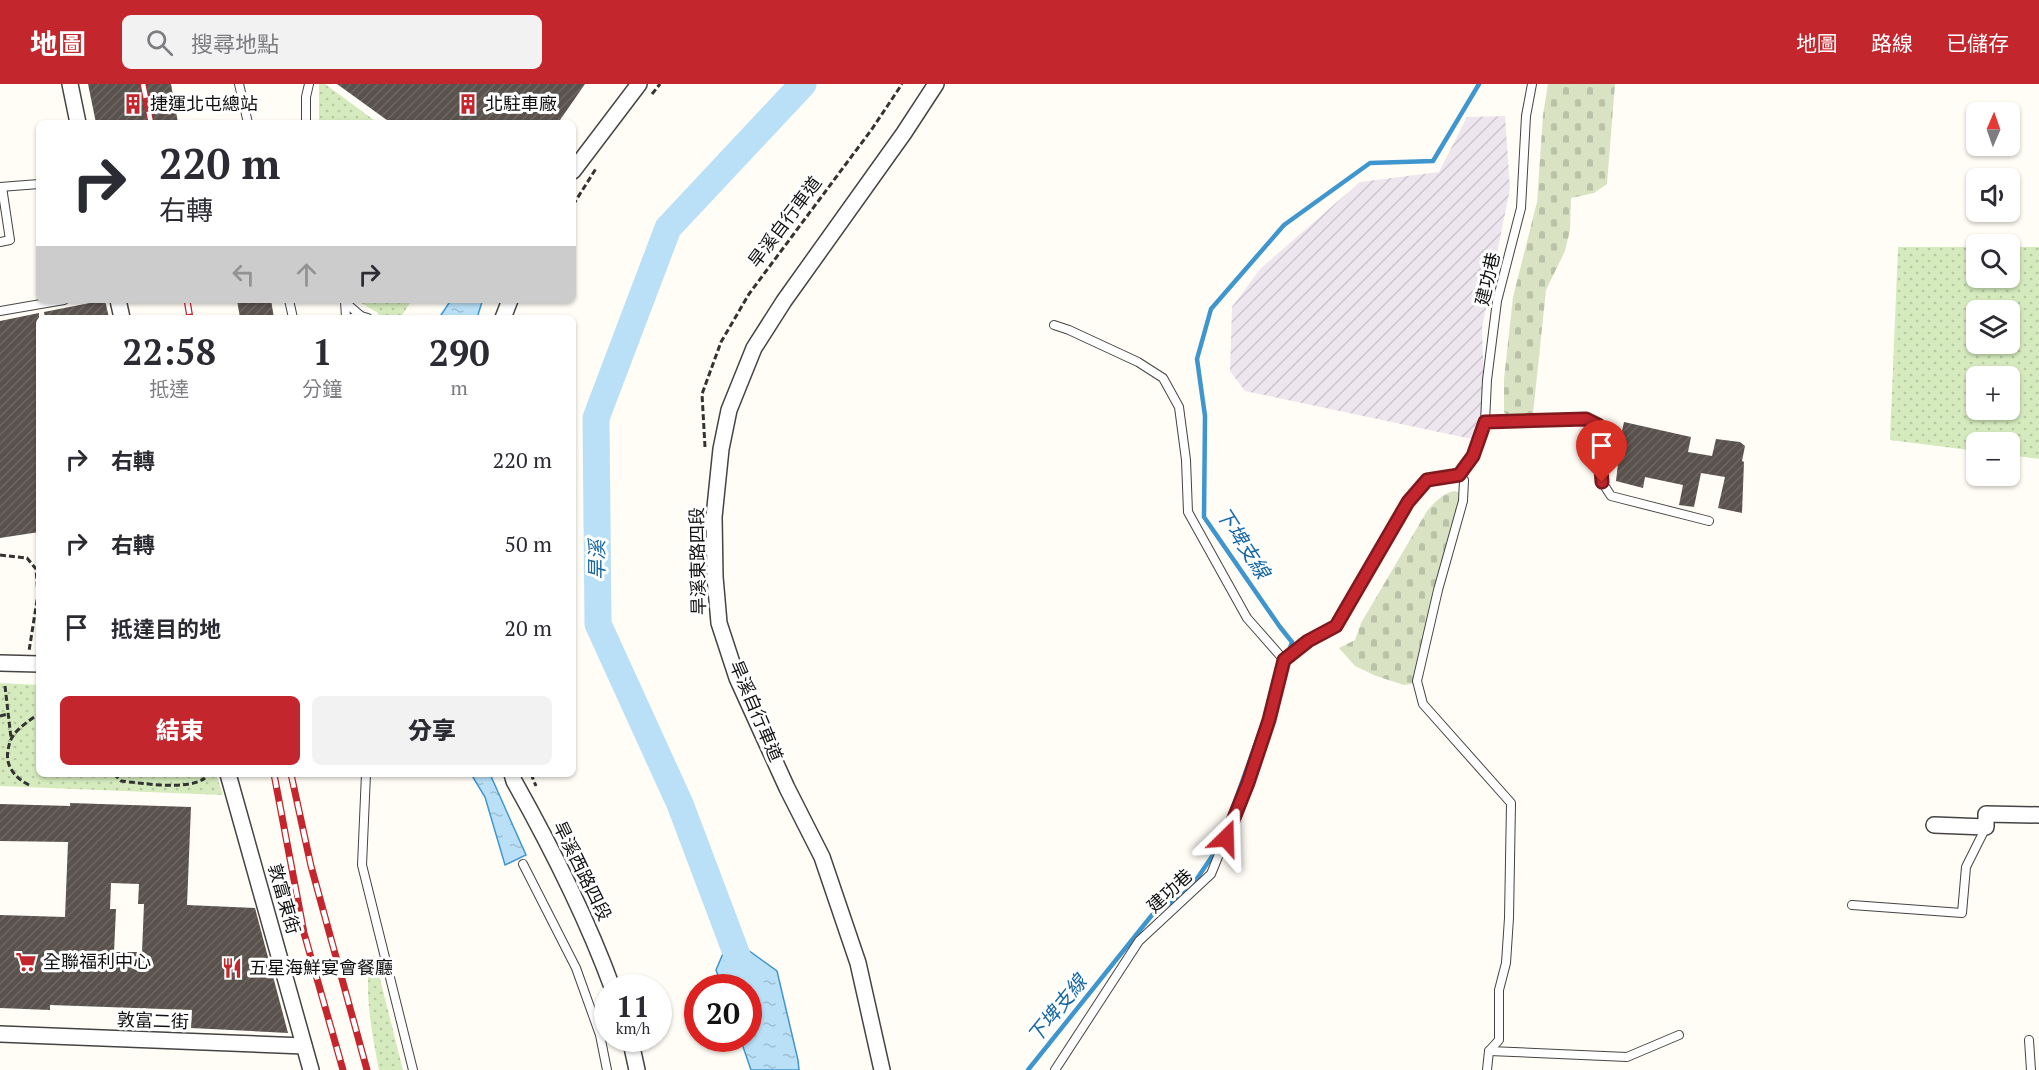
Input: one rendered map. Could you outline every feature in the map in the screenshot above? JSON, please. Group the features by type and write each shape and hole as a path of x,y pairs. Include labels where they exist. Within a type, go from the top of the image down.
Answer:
{"street":[{"path":"70,84 77,120"},
{"path":"576,167 639,84"},
{"name":"旱溪東路四段","path":"882,1070 858,963 822,857 787,788 737,678 719,623 715,577 714,517 721,449 729,410 754,348 784,301 904,133 936,84"},
{"path":"0,663 33,664"},
{"name":"敦富東街","path":"229,777 311,1070"},
{"name":"旱溪西路四段","path":"513,777 549,844 607,974"},
{"path":"1934,825 1986,827 1986,814 2039,815"},
{"name":"敦富二街","path":"0,1035 304,1046"},
{"path":"633,1052 637,1070"}],"lane":[{"path":"239,84 247,120"},
{"path":"306,120 306,96 309,84"},
{"name":"建功巷","path":"1459,475 1473,456 1485,422 1487,380 1497,301 1521,208 1526,116 1532,84"},
{"path":"0,242 10,240 1,187 36,184"},
{"path":"0,310 26,311 54,303"},
{"path":"348,303 362,315"},
{"path":"1054,325 1138,362 1163,378 1179,407 1186,460 1188,512 1247,618 1284,660 1308,641 1336,626 1408,502 1427,480 1459,475 1464,480 1462,501 1417,681 1424,704 1511,803 1506,963 1499,990 1499,1040 1489,1051 1487,1070"},
{"path":"1485,422 1586,419 1598,425 1602,482 1611,496 1709,521"},
{"name":"建功巷","path":"1055,1070 1139,941 1210,874 1248,783 1269,720 1284,660"},
{"path":"366,777 362,865 413,1070"},
{"path":"1852,905 1962,913 1966,867 1986,827"},
{"path":"523,864 576,968 600,1035 607,1070"},
{"path":"1489,1051 1627,1057 1679,1035"},
{"path":"2029,1040 2031,1070"}],"path":[{"name":"旱溪自行車道","path":"706,451 702,394 721,342 749,294 872,129 902,84"},
{"path":"699,504 696,526 698,580 701,591"},
{"path":"0,555 27,558 36,569"},
{"path":"33,664 36,622"},
{"path":"5,686 11,738 7,756 11,771 30,785"},
{"path":"0,716 8,714"},
{"path":"11,738 36,716"},
{"path":"117,777 121,781 191,785 205,778"}],"shaded area":[{"path":"1505,116 1510,189 1482,328 1486,442 1245,391 1230,371 1232,307 1260,269 1360,182 1439,172 1467,117"}],"green space":[{"path":"319,84 325,84 374,120 319,120"},
{"path":"1548,84 1615,84 1607,184 1594,193 1571,198 1570,230 1565,251 1546,290 1533,414 1528,419 1511,420 1504,412 1504,379 1513,297 1537,202 1543,115"},
{"path":"1898,247 1966,247 1966,288 2020,288 2020,247 2039,247 2039,459 2020,456 2020,432 1966,432 1966,450 1890,440"},
{"path":"361,303 410,303 402,315 379,315"},
{"path":"1455,491 1461,493 1454,531 1433,589 1419,683 1404,685 1355,666 1339,648 1355,640 1361,623 1427,511 1443,496"},
{"path":"0,683 36,685 36,777 217,777 223,795 0,786"},
{"path":"374,955 403,1070 379,1070 368,995 368,979"}],"water":[{"path":"449,303 482,303 478,315 441,315"},
{"path":"473,777 491,777 526,855 505,865 485,797"},
{"path":"730,937 777,971 799,1070 751,1070 745,1052 762,1052 762,974 717,974 716,970"}],"building":[{"name":"捷運北屯總站","path":"88,84 171,84 177,120 95,120"},
{"name":"北駐車廠","path":"337,84 585,84 560,120 387,120"},
{"path":"90,303 106,303 108,315 44,315 44,312"},
{"path":"238,303 272,303 274,315 240,315"},
{"path":"39,313 36,315 36,532 0,538 0,321"},
{"path":"1624,422 1691,437 1688,452 1712,456 1716,439 1740,442 1745,446 1742,461 1744,462 1742,513 1718,508 1725,477 1701,473 1694,507 1679,505 1683,485 1645,477 1643,488 1616,481 1619,445"},
{"path":"70,803 191,807 187,905 255,908 288,1033 191,1028 192,1010 50,1005 50,1010 0,1008 0,915 65,917 68,842 0,841 0,804 70,806","holes":["111,883 139,884 138,904 144,904 142,952 114,952 116,909 110,909"]}],"waterway":[{"name":"旱溪","path":"743,971 680,804 598,624 596,418 668,228 803,84"},
{"name":"下埤支線","path":"1287,657 1292,642 1204,517 1205,416 1197,359 1211,309 1284,225 1370,163 1433,161 1479,84"},
{"name":"下埤支線","path":"1028,1070 1152,915 1190,889 1219,846 1269,707"}],"railway":[{"path":"143,84 150,120"},
{"path":"188,303 190,315"},
{"path":"275,777 304,933 343,1070"},
{"path":"292,777 311,866 367,1070"}],"place":[{"name":"捷運北屯總站","path":"133,104"},
{"name":"北駐車廠","path":"468,104"},
{"name":"全聯福利中心","path":"26,962"},
{"name":"五星海鮮宴會餐廳","path":"232,968"}],"route":[{"path":"1226,838 1248,783 1269,720 1284,660 1308,641 1336,626 1408,502 1427,480 1459,475 1473,456 1485,422 1586,419 1598,425 1602,482"}]}
